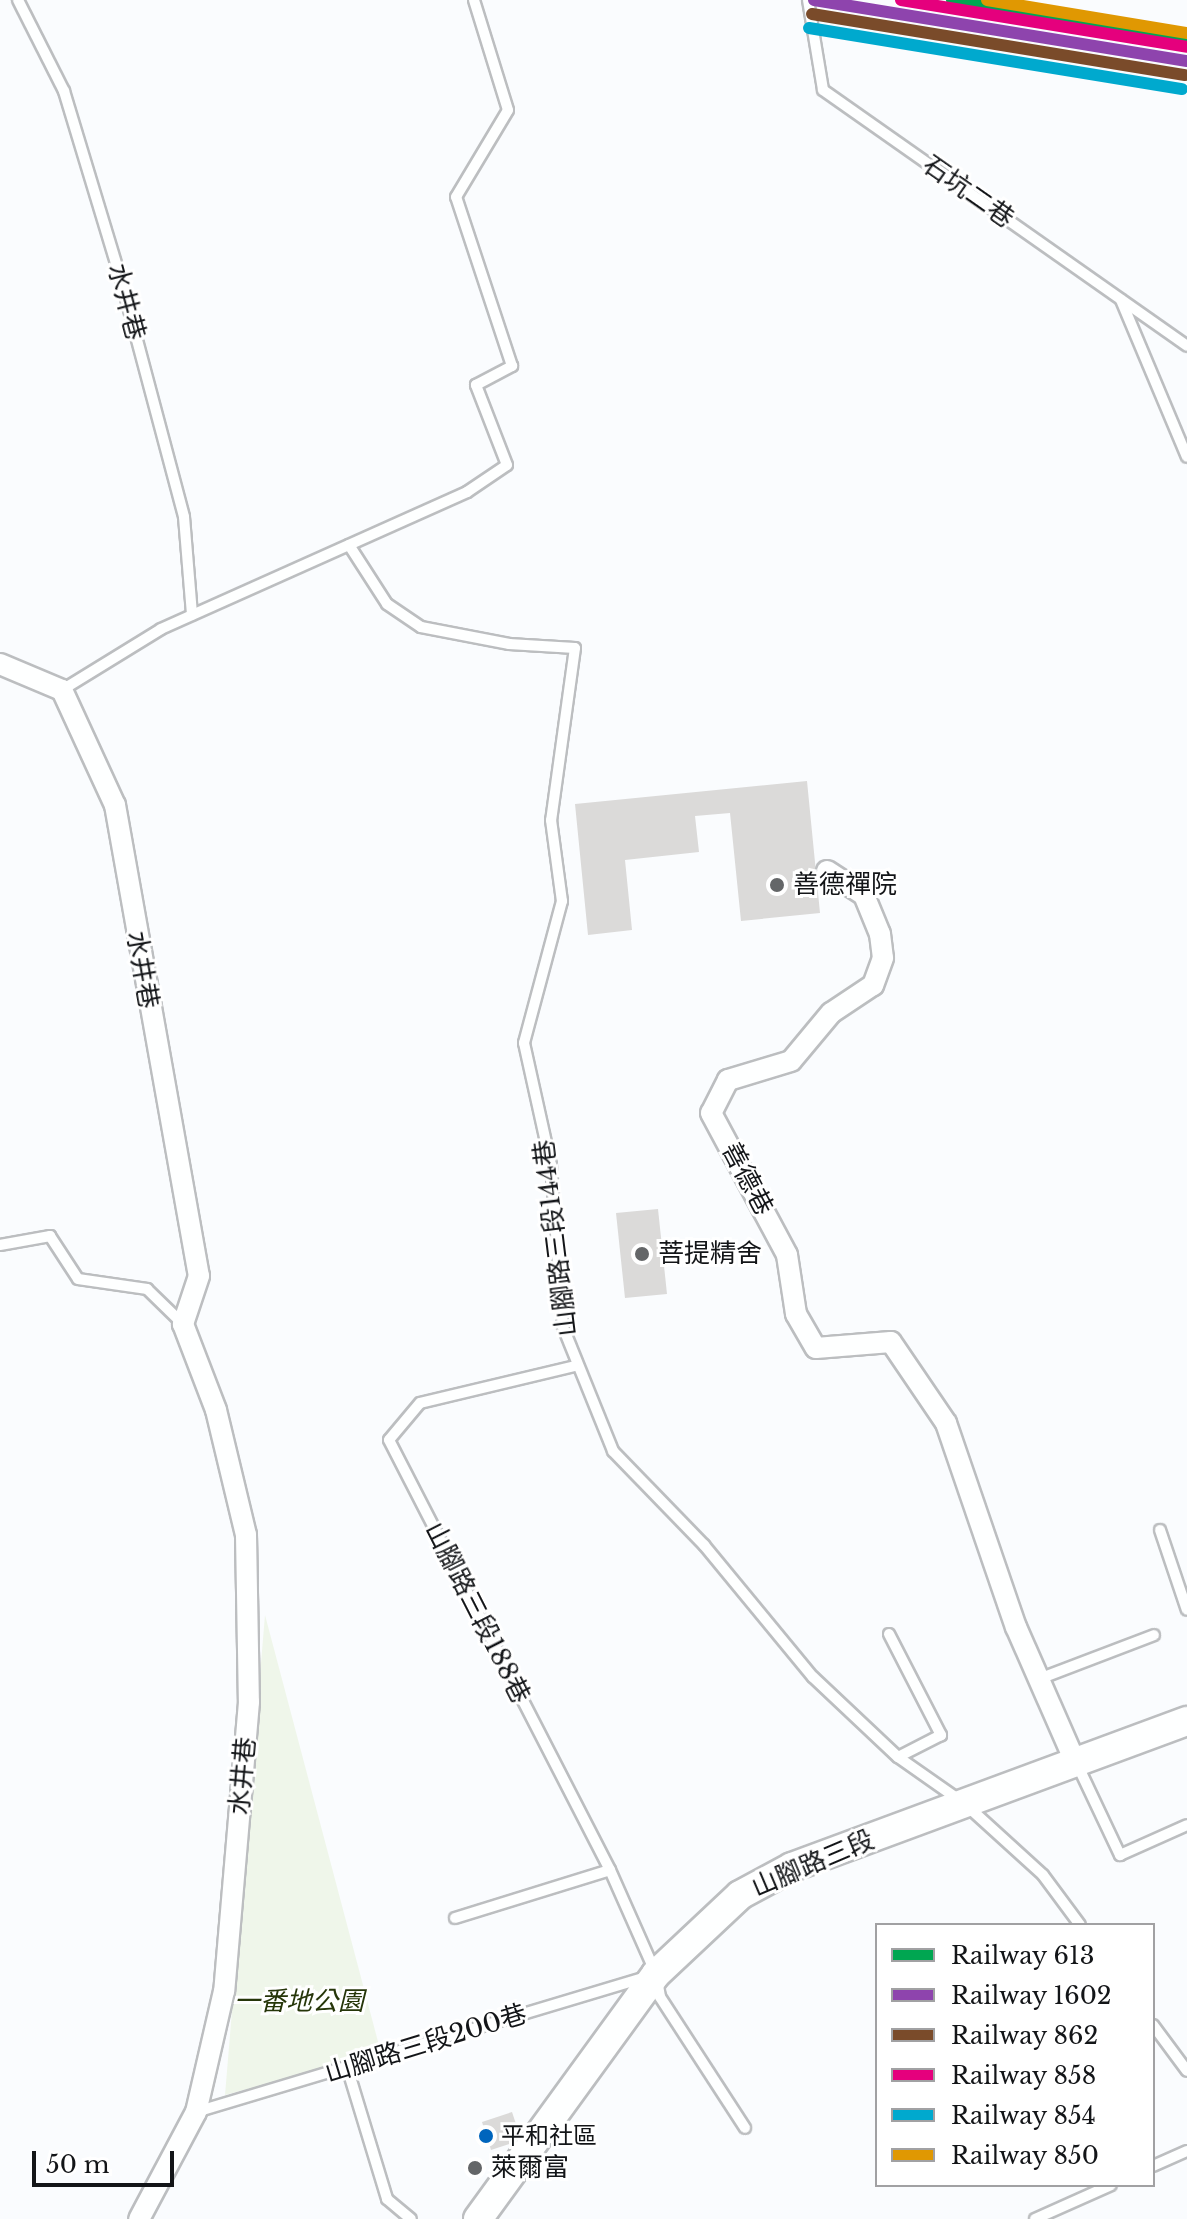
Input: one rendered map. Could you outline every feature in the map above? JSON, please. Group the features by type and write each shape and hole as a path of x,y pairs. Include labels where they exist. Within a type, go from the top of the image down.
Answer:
{"main road":[{"name":"山腳路三段","path":"478,2219 656,1974 740,1895 792,1867 965,1804 1074,1759 1187,1721"}],"street":[{"path":"0,664 62,690"},
{"name":"水井巷","path":"62,690 115,805 199,1276 183,1324 216,1410 246,1535 249,1687 224,1991 196,2112 139,2219"},
{"name":"善德巷","path":"827,871 864,895 880,934 883,958 873,985 831,1013 791,1061 728,1080 711,1113 787,1255 796,1314 816,1348 891,1342 946,1423 1001,1586 1074,1759"}],"lane":[{"name":"水井巷","path":"18,0 64,91 120,276 184,517 192,615"},
{"path":"62,690 192,615 467,492 507,465 476,385 512,366 456,197 508,110 474,0"},
{"name":"石坑二巷","path":"808,0 823,90 1187,346"},
{"path":"1120,299 1187,457"},
{"name":"山腳路三段144巷","path":"349,545 387,604 421,627 509,644 575,648 551,820 562,901 524,1043 551,1165 563,1327 575,1366 613,1451 704,1545 813,1677 898,1757 965,1804 1043,1875 1079,1923"},
{"name":"水井巷","path":"0,1245 50,1236 78,1279 147,1289 183,1324"},
{"name":"山腳路三段188巷","path":"575,1366 420,1403 389,1440 610,1870 656,1974 660,1997 745,2128"},
{"path":"1160,1530 1187,1610"},
{"path":"889,1634 941,1735 898,1757"},
{"path":"1039,1679 1154,1635"},
{"path":"1074,1759 1120,1855 1187,1825"},
{"path":"455,1918 610,1870"},
{"name":"山腳路三段200巷","path":"196,2112 656,1974"},
{"path":"1155,2028 1187,2071"},
{"path":"347,2067 387,2199 411,2219"},
{"path":"1155,2165 1187,2151"},
{"path":"1035,2219 1107,2187"}],"green space":[{"name":"一番地公園","path":"265,1615 381,2053 225,2095"}],"building":[{"name":"善德禪院","path":"807,781 820,913 741,921 730,813 695,816 699,852 625,860 632,930 588,935 575,804"},
{"name":"菩提精舍","path":"658,1209 667,1294 625,1298 616,1213"},
{"path":"512,2112 519,2133 512,2143 491,2150 482,2122"}],"rail line":[{"name":"1602","path":"814,0 1187,61"},
{"name":"858","path":"901,0 1187,47"},
{"name":"613","path":"952,0 1187,38"},
{"name":"850","path":"987,0 1187,33"},
{"name":"862","path":"812,14 1185,75"},
{"name":"854","path":"809,28 1182,89"}],"place":[{"name":"善德禪院","path":"777,885"},
{"name":"菩提精舍","path":"642,1254"},
{"name":"平和社區","path":"486,2136"},
{"name":"萊爾富","path":"475,2168"}]}
